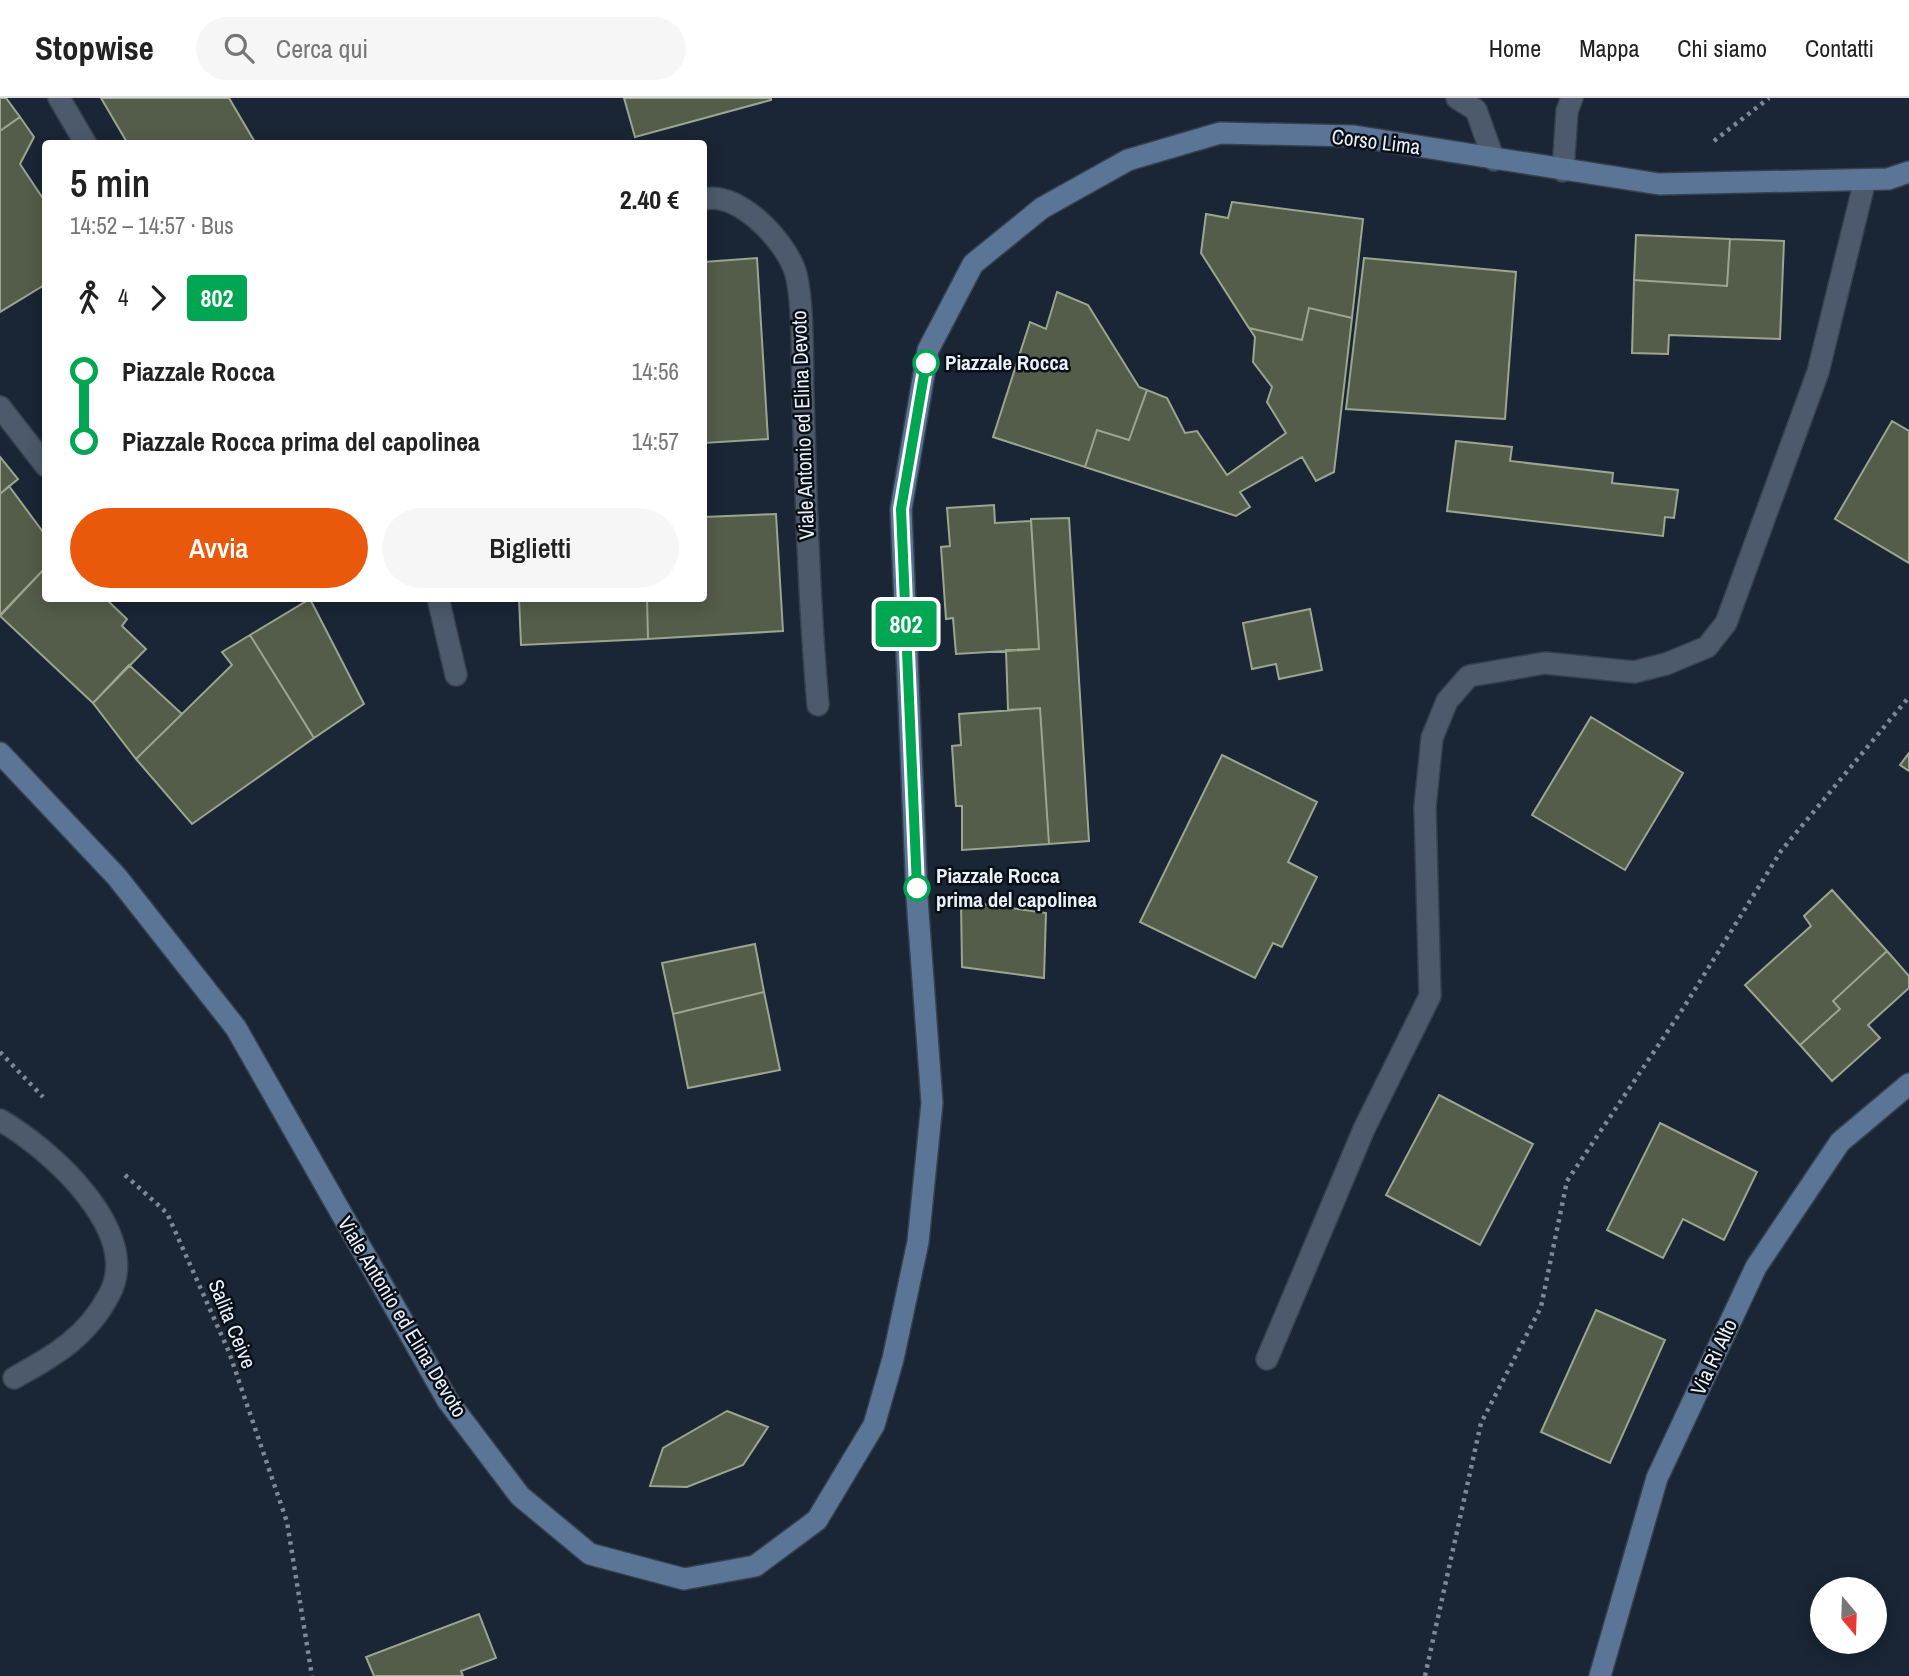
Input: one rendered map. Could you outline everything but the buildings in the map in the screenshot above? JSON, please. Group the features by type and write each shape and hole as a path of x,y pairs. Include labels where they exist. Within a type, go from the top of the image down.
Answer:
{"street":[{"path":"59,98 84,140"},
{"path":"1457,98 1476,110 1494,160"},
{"path":"1563,171 1567,111 1572,98"},
{"name":"Corso Lima","path":"928,351 973,264 1042,208 1128,160 1220,133 1354,136 1563,171 1660,184 1888,179 1909,172"},
{"path":"1267,1359 1364,1129 1430,996 1425,807 1432,738 1447,702 1469,676 1545,663 1634,672 1667,664 1707,647 1726,623 1818,372 1865,180"},
{"name":"Viale Antonio ed Elina Devoto","path":"707,198 736,202 766,227 794,269 800,319 810,618 818,705"},
{"name":"Viale Antonio ed Elina Devoto","path":"0,753 117,877 236,1028 448,1401 520,1496 590,1554 684,1579 755,1566 817,1520 874,1425 893,1360 918,1242 932,1103 917,884 901,509 928,351"},
{"path":"0,408 42,461"},
{"path":"440,602 456,676"},
{"name":"Via Ri Alto","path":"1600,1676 1657,1478 1756,1267 1840,1142 1909,1084"},
{"path":"0,1120 68,1171 100,1215 117,1253 111,1293 98,1312 65,1350 14,1378"}],"path":[{"path":"1425,1676 1481,1423 1541,1307 1567,1181 1684,1007 1781,851 1909,697"},
{"path":"0,1052 53,1107"},
{"name":"Salita Ceive","path":"118,1169 167,1213 229,1352 287,1522 312,1676"}],"bus line":[{"name":"802","path":"917,888 901,509 926,363"}],"place":[{"name":"Piazzale Rocca","path":"926,363"},
{"name":"Piazzale Rocca prima del capolinea","path":"917,888"}]}
